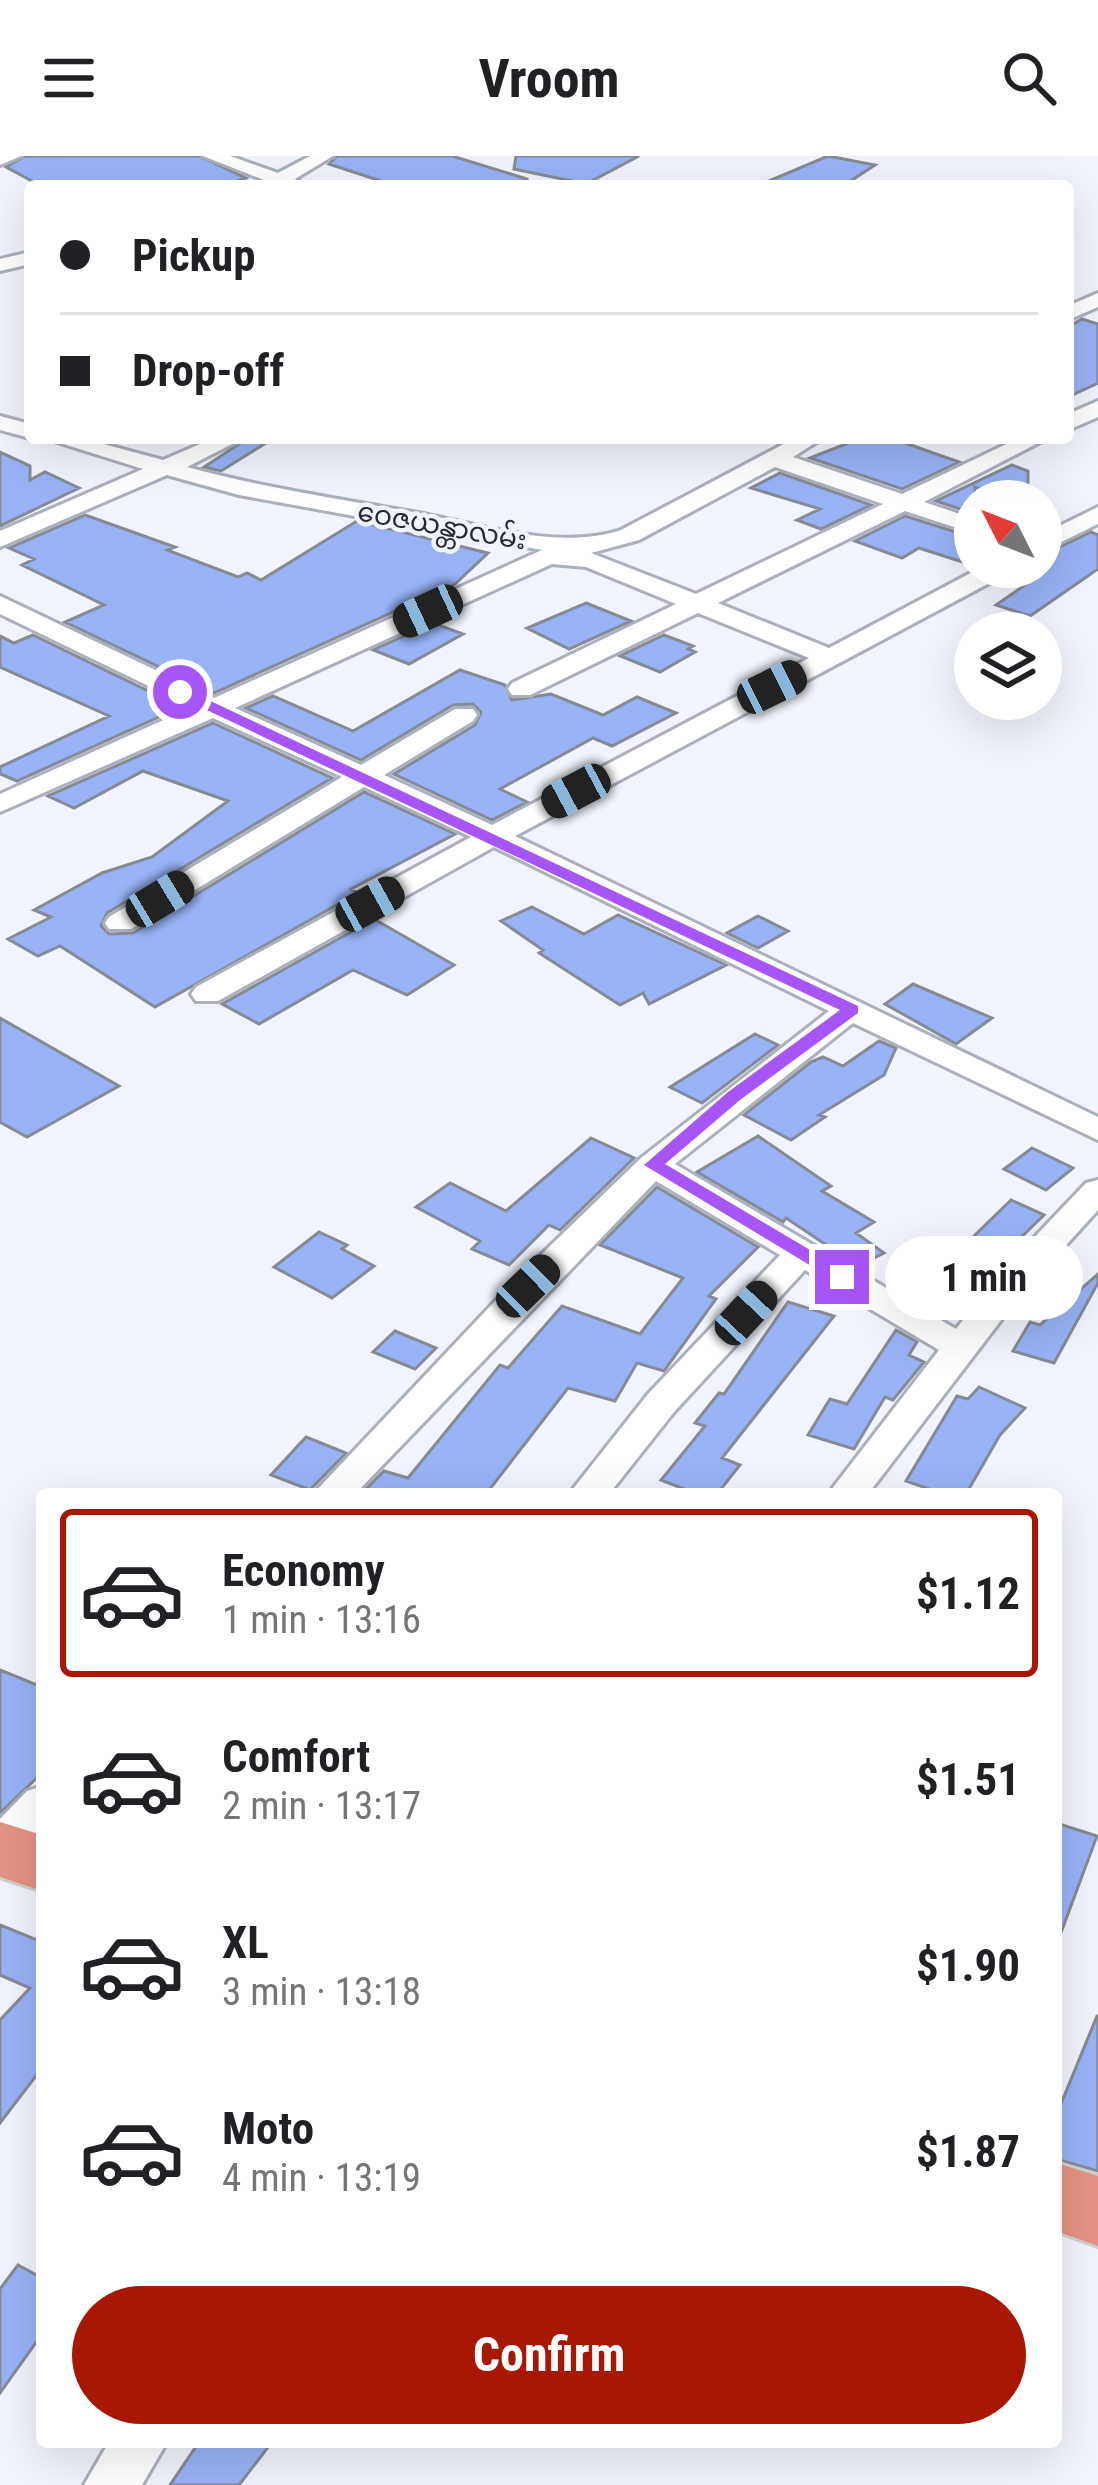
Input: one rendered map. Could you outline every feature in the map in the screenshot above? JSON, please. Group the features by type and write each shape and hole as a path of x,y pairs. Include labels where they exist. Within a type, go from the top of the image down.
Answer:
{"highway":[{"path":"0,1848 36,1861"},
{"path":"1062,2199 1098,2211"}],"street":[{"path":"0,158 12,156"},
{"path":"212,156 274,180"},
{"path":"290,180 324,156"},
{"name":"ဝေဇယန္တာလမ်း","path":"78,444 340,508 542,543 596,546 630,535 800,444"},
{"path":"0,540 218,444"},
{"path":"521,689 698,607 1025,444"},
{"path":"772,458 954,519"},
{"path":"1062,534 1098,514"},
{"path":"0,804 549,556 590,560 832,658"},
{"path":"206,994 962,588"},
{"path":"0,604 216,710 493,836 1098,1130"},
{"path":"120,923 464,715"},
{"path":"338,1488 528,1286 653,1165 734,1096 852,1009"},
{"path":"653,1165 962,1348"},
{"path":"852,1488 1005,1290 1098,1190"},
{"path":"593,1488 661,1403 802,1253"},
{"path":"0,1848 36,1809"},
{"path":"111,2485 136,2448"}],"building":[{"path":"25,156 199,156 246,178 30,180 6,167"},
{"path":"337,156 452,156 527,179 378,180 329,164"},
{"path":"516,156 639,156 594,180 567,180 514,169"},
{"path":"828,156 875,165 852,180 771,180"},
{"path":"1082,319 1098,324 1098,383 1074,394 1074,324"},
{"path":"239,444 264,444 221,471 204,467"},
{"path":"846,444 908,444 959,462 902,489 810,458"},
{"path":"0,452 30,466 30,480 45,472 79,488 0,526"},
{"path":"1012,465 1028,471 1028,480 980,480"},
{"path":"780,473 871,505 821,529 797,520 820,509 751,488"},
{"path":"954,492 954,507 936,501"},
{"path":"85,515 175,547 167,550 238,577 247,573 261,580 357,521 488,553 455,584 214,693 65,622 104,605 22,565 34,559 9,548"},
{"path":"905,516 954,531 954,559 919,548 902,558 855,541"},
{"path":"1091,532 1098,535 1098,569 1036,612 996,605 1021,588 1062,588 1062,546"},
{"path":"586,603 631,621 569,649 527,628"},
{"path":"433,623 463,634 409,664 373,650"},
{"path":"33,635 181,707 17,781 0,774 0,767 109,716 0,667 0,636 14,643"},
{"path":"664,635 693,646 688,649 695,652 660,672 620,656"},
{"path":"460,670 505,685 512,700 551,694 603,715 637,697 676,713 612,746 593,738 500,789 527,802 492,820 394,774 475,725 481,712 473,704 453,705 361,760 246,708 273,696 353,731"},
{"path":"213,723 332,778 107,913 101,926 109,934 133,933 364,792 455,834 351,889 358,893 155,1007 60,946 38,956 8,939 51,917 34,910 102,873 152,857 228,801 143,771 74,808 48,796"},
{"path":"532,907 584,934 618,915 726,965 649,1004 643,993 620,1005 539,953 543,950 501,921"},
{"path":"758,916 788,931 758,948 727,933"},
{"path":"374,919 454,965 407,995 353,970 259,1024 222,1004"},
{"path":"913,984 992,1018 956,1044 885,1004"},
{"path":"0,1018 119,1086 27,1137 0,1122"},
{"path":"755,1034 778,1045 702,1103 670,1087"},
{"path":"879,1041 896,1048 884,1075 819,1115 825,1117 791,1140 744,1115 811,1062 823,1057 843,1066"},
{"path":"758,1136 831,1186 822,1191 874,1222 856,1233 884,1253 858,1266 786,1218 783,1222 697,1172"},
{"path":"591,1138 634,1158 560,1230 549,1225 509,1265 472,1249 480,1241 416,1207 450,1183 506,1211"},
{"path":"1032,1148 1073,1168 1046,1190 1004,1169"},
{"path":"657,1187 758,1247 709,1296 716,1299 664,1371 637,1363 615,1401 568,1388 491,1488 367,1488 384,1471 408,1478 500,1365 508,1368 562,1306 640,1334 683,1278 600,1245"},
{"path":"1011,1200 1044,1215 1007,1251 973,1237"},
{"path":"319,1232 347,1245 342,1249 374,1266 332,1298 274,1267"},
{"path":"1098,1274 1098,1283 1054,1363 1013,1351 1030,1322 1040,1325"},
{"path":"788,1302 834,1316 722,1458 740,1465 722,1488 682,1488 661,1480 705,1426 695,1423 719,1393 724,1394"},
{"path":"896,1330 917,1342 909,1355 924,1362 893,1400 885,1397 854,1449 808,1435 830,1399 847,1404"},
{"path":"395,1331 436,1348 415,1369 373,1352"},
{"path":"979,1387 1025,1408 1000,1435 969,1488 926,1488 906,1481 957,1396 968,1399"},
{"path":"306,1437 346,1453 312,1488 271,1475"},
{"path":"0,1670 36,1685 36,1779 0,1813"},
{"path":"1062,1825 1097,1836 1062,1930"},
{"path":"0,1925 36,1940 36,2076 0,2123 0,2020 30,1988 0,1975"},
{"path":"1098,2016 1098,2171 1062,2161 1062,2101"},
{"path":"18,2265 36,2275 36,2342 0,2393 0,2289"},
{"path":"195,2448 267,2448 239,2485 170,2485"}],"route":[{"path":"180,692 852,1009 734,1096 653,1165 842,1277"}]}
